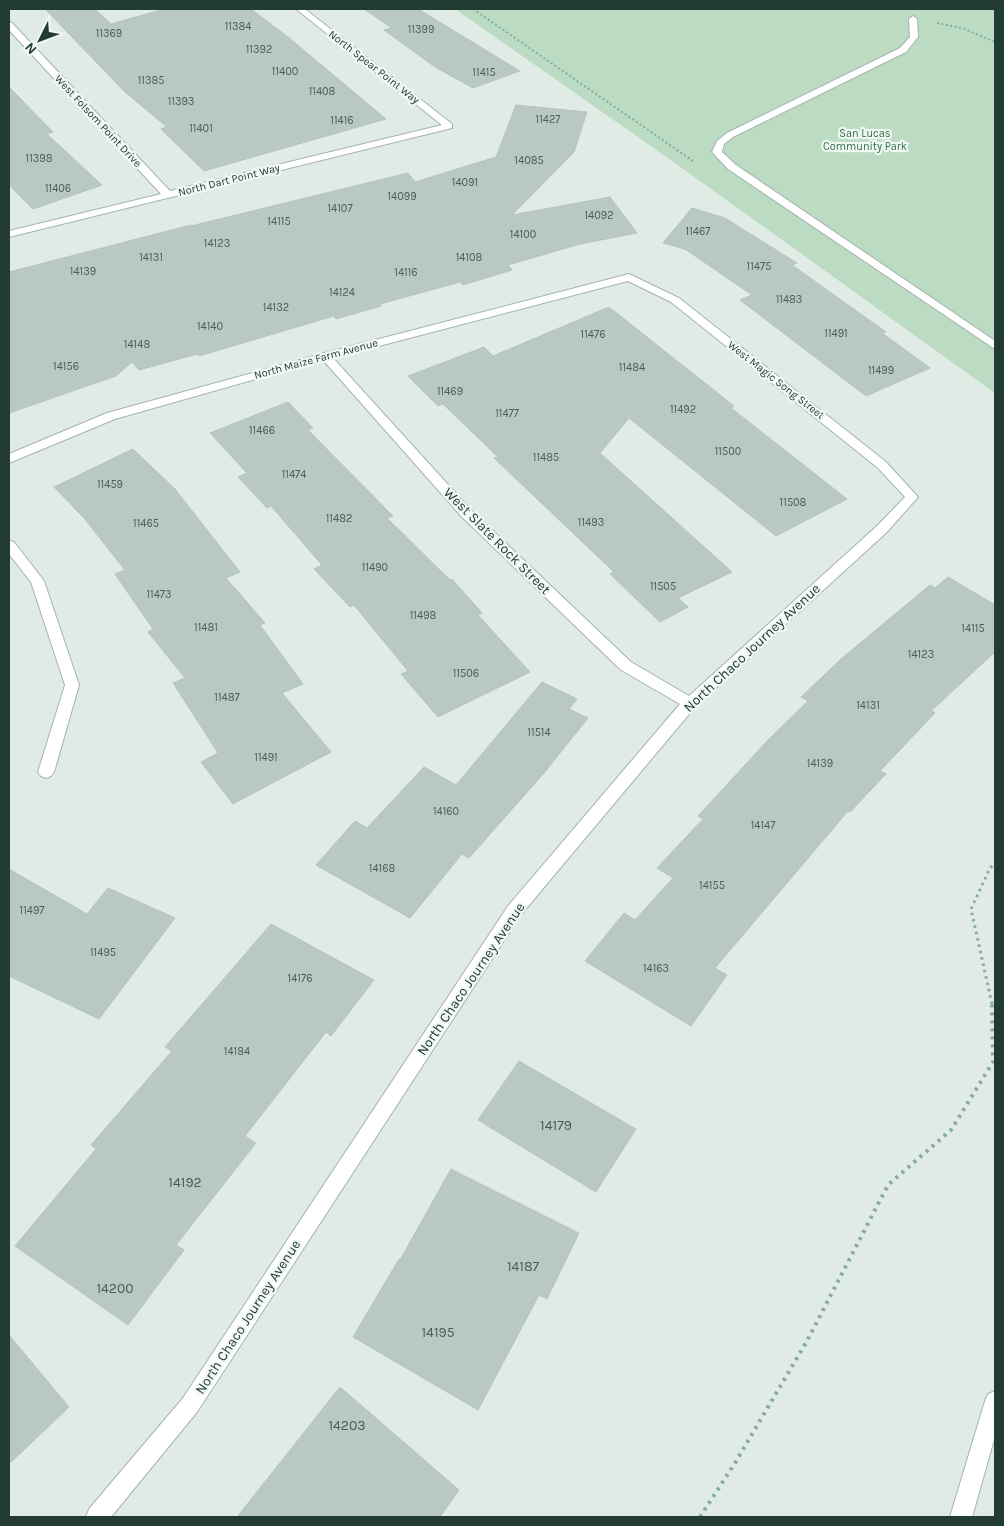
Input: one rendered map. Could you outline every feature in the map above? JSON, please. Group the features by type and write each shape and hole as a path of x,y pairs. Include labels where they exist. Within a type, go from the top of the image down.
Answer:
{"street":[{"name":"North Spear Point Way","path":"300,9 449,126"},
{"path":"913,18 914,37 903,50 730,135 720,143 717,152 732,167 995,346"},
{"name":"West Folsom Point Drive","path":"9,24 168,195"},
{"name":"North Dart Point Way","path":"9,234 449,126"},
{"name":"North Maize Farm Avenue","path":"9,459 110,416 325,356 629,277"},
{"name":"West Magic Song Street","path":"629,277 674,300 882,465 912,496"},
{"name":"West Slate Rock Street","path":"325,356 467,514 626,666 690,703"},
{"name":"North Chaco Journey Avenue","path":"97,1517 190,1405 514,911 690,703 882,528 912,496"},
{"path":"9,545 37,581 72,684 46,772"},
{"path":"961,1517 995,1401"}],"path":[{"path":"913,18 962,28 995,42"},
{"path":"700,1517 735,1463 807,1341 888,1185 951,1130 993,1062 992,1002 971,909 990,868 995,864"}],"green space":[{"name":"San Lucas Community Park","path":"455,9 995,9 995,393 675,163"}],"building":[{"path":"45,9 95,9 111,24 164,9 251,9 288,37 386,119 204,171 161,129 167,127 125,92"},
{"path":"364,9 418,9 520,71 473,88 435,67 384,30 392,28"},
{"path":"9,87 53,132 47,134 102,185 33,209 9,185"},
{"path":"516,105 587,112 574,152 512,215 610,197 637,233 580,244 508,265 512,270 463,285 460,282 380,304 381,306 336,319 334,316 199,356 197,354 139,370 132,362 116,376 9,413 9,272 191,225 408,173 415,182 496,157"},
{"path":"692,208 725,218 797,263 792,265 886,332 882,333 930,368 866,396 740,300 752,295 685,249 663,243"},
{"path":"609,307 734,406 731,408 847,499 776,536 629,418 600,453 732,572 678,598 688,607 660,622 610,574 614,572 494,458 498,457 443,404 438,406 408,376 484,347 493,356"},
{"path":"288,402 313,428 308,430 393,516 387,518 450,580 452,579 482,613 478,615 530,672 438,717 401,674 408,671 354,605 350,607 314,569 322,565 271,506 267,508 238,477 247,473 210,433"},
{"path":"133,449 175,489 240,572 226,578 265,623 260,625 303,684 282,693 331,752 233,804 201,762 218,753 173,683 185,678 148,632 153,629 115,574 125,570 84,518 54,487"},
{"path":"948,577 995,605 995,652 931,711 935,713 880,771 886,774 850,812 848,811 715,968 727,975 691,1026 585,961 624,913 635,920 673,878 657,868 703,819 698,816 768,740 808,701 801,697 841,659 930,585 935,588"},
{"path":"542,682 577,699 569,709 588,718 544,773 469,858 462,854 410,918 316,865 355,821 367,828 424,767 456,785"},
{"path":"9,869 87,914 108,888 175,918 99,1019 9,976"},
{"path":"271,924 374,980 331,1036 326,1032 245,1136 256,1143 176,1245 184,1250 128,1325 15,1246 96,1149 91,1145 172,1051 165,1047"},
{"path":"519,1061 636,1129 596,1192 478,1120"},
{"path":"451,1169 579,1233 547,1299 539,1295 478,1410 353,1337 400,1260"},
{"path":"9,1335 69,1407 9,1464"},
{"path":"340,1387 459,1490 440,1517 237,1517"}]}
